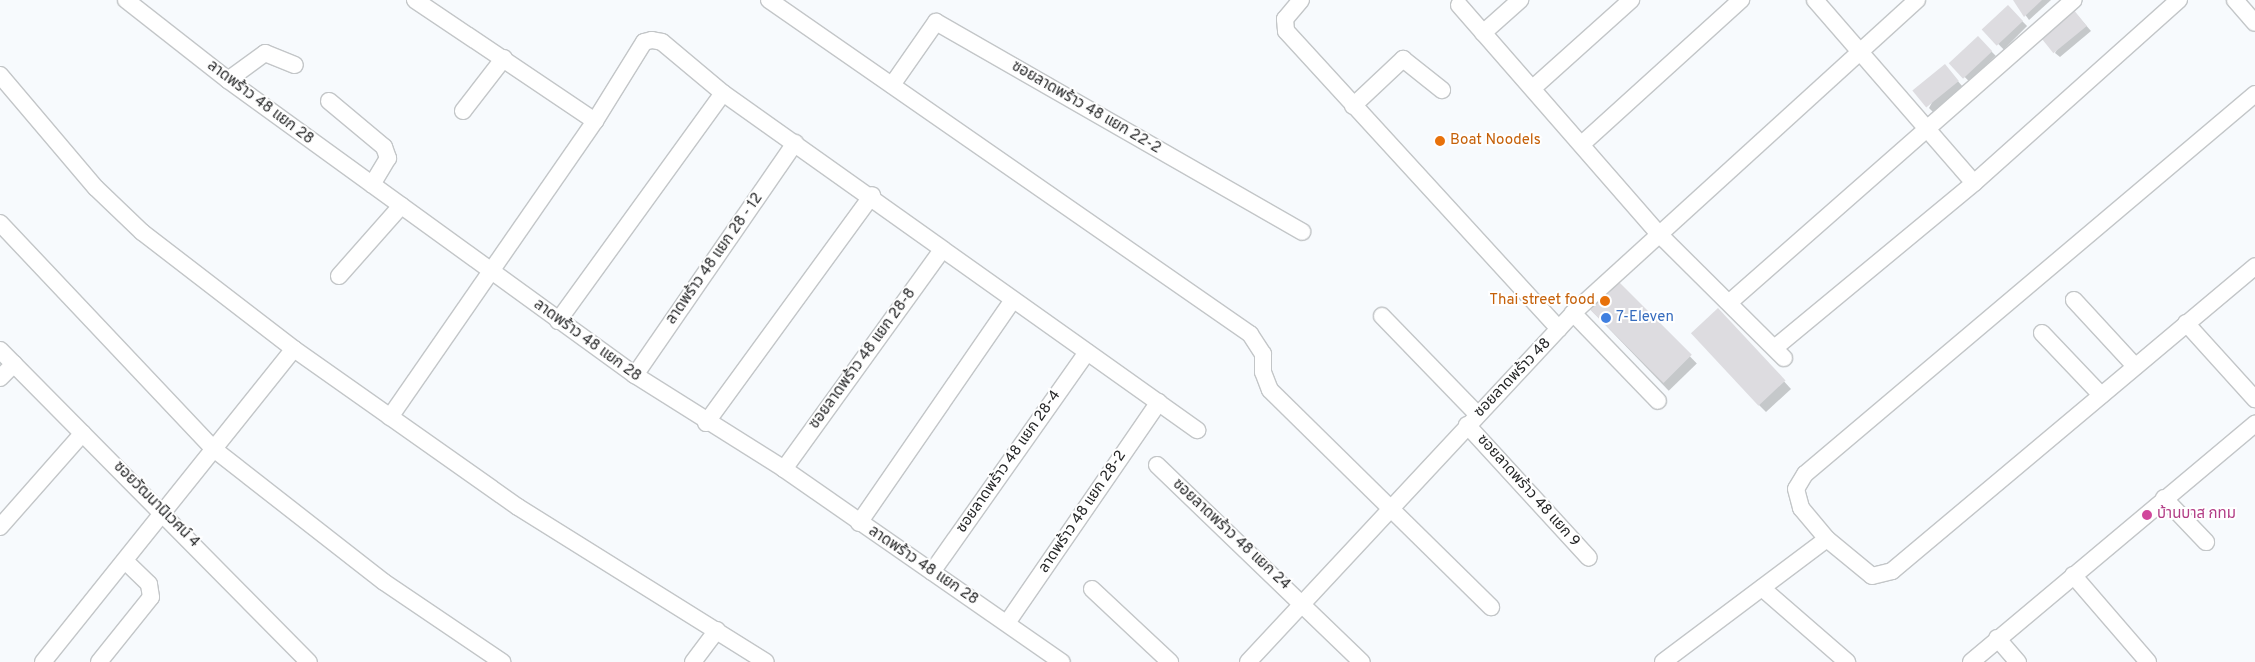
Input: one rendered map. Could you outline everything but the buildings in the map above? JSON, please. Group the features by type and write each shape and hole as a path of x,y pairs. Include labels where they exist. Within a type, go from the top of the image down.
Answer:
{"street":[{"name":"ลาดพร้าว 48 แยก 28","path":"126,0 228,80 635,375 706,424 784,469 859,523 1062,662"},
{"path":"415,0 504,58 595,121"},
{"path":"769,0 1250,334 1263,354 1263,372 1270,390 1388,509 1491,607"},
{"name":"ซอยลาดพร้าว 48","path":"1248,662 1305,604 1388,509 1472,419 1559,329 1286,31 1285,19 1301,0"},
{"path":"1483,33 1520,0"},
{"path":"1532,88 1632,0"},
{"path":"1582,144 1741,0"},
{"path":"1815,0 1974,183"},
{"path":"1559,329 1572,313 1917,0"},
{"path":"1731,301 2074,0"},
{"path":"1459,5 1660,234 1731,301 1781,352 2179,0"},
{"path":"2235,0 2255,23"},
{"name":"ซอยลาดพร้าว 48 แยก 22-2","path":"892,84 936,22 1302,232"},
{"path":"390,417 595,121 644,42 652,40 662,42 723,93 872,195 942,250 1197,430"},
{"path":"228,80 265,53 295,65"},
{"path":"463,111 504,58"},
{"path":"1353,106 1403,59 1442,90"},
{"path":"0,75 117,211 294,349 518,507 766,662"},
{"path":"558,320 723,93"},
{"path":"2255,94 1805,474 1796,489 1801,508 1827,540 1872,576 1892,571 2255,266"},
{"path":"329,101 384,147 388,158 372,185"},
{"name":"ลาดพร้าว 48 แยก 28 - 12","path":"635,375 795,143"},
{"path":"706,424 872,195"},
{"path":"339,276 401,206"},
{"path":"0,223 215,450 384,582 502,662"},
{"name":"ซอยลาดพร้าว 48 แยก 28-8","path":"784,469 942,250"},
{"path":"859,523 1013,300"},
{"path":"2074,300 2135,366"},
{"path":"1572,313 1658,402"},
{"name":"ซอยลาดพร้าว 48 แยก 9","path":"1382,316 1589,558"},
{"path":"2186,323 2255,398"},
{"path":"2042,333 2101,395"},
{"path":"43,662 126,562 294,349"},
{"name":"ซอยวัฒนานิเวศน์ 4","path":"0,350 164,512 309,662"},
{"name":"ซอยลาดพร้าว 48 แยก 28-4","path":"932,572 1086,352"},
{"path":"0,378 14,364"},
{"name":"ลาดพร้าว 48 แยก 28-2","path":"1007,623 1159,402"},
{"path":"1971,662 2073,574 2255,424"},
{"path":"0,528 83,433"},
{"name":"ซอยลาดพร้าว 48 แยก 24","path":"1157,465 1305,604 1362,662"},
{"path":"2164,498 2206,542"},
{"path":"1663,662 1827,540"},
{"path":"99,662 151,598 148,584 126,562"},
{"path":"2073,574 2148,662"},
{"path":"1762,588 1847,662"},
{"path":"1092,589 1170,662"},
{"path":"693,662 717,630"},
{"path":"1997,638 2018,662"}],"place":[{"name":"Boat Noodels","path":"1440,141"},
{"name":"Thai street food","path":"1605,301"},
{"name":"7-Eleven","path":"1606,318"},
{"name":"บ้านบาส กทม","path":"2147,515"}]}
